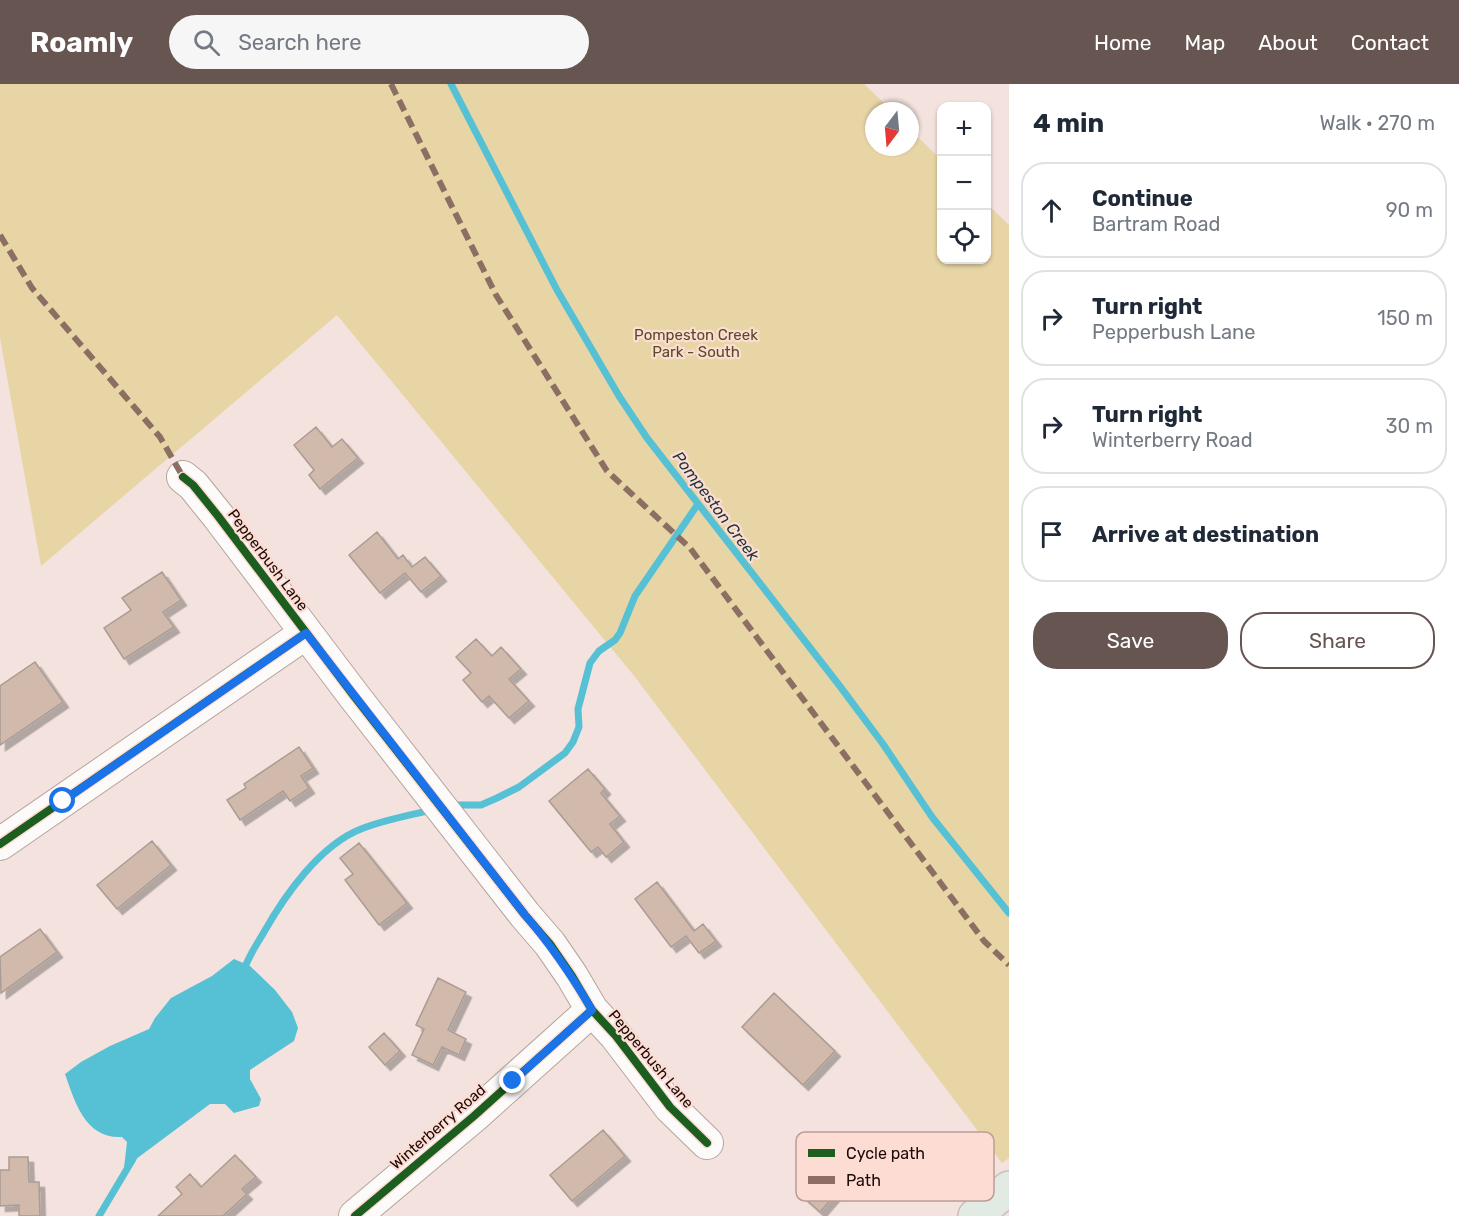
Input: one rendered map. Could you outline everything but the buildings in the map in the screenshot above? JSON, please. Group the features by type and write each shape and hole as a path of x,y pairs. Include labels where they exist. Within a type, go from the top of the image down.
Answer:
{"main road":[{"path":"994,1200 1009,1188"},
{"path":"975,1216 993,1201"}],"street":[{"name":"Pepperbush Lane","path":"183,477 193,485 218,516 306,633 550,944 592,1010 616,1036 670,1107 706,1143"},
{"path":"0,844 306,633"},
{"name":"Winterberry Road","path":"356,1216 474,1116 592,1010"}],"green space":[{"name":"Pompeston Creek Park - South","path":"0,84 864,84 883,102 865,102 865,156 919,156 919,138 937,156 937,264 991,264 991,208 1009,225 1009,1158 1002,1163 994,1152 994,1132 979,1132 635,677 337,315 41,566 0,338"}],"water":[{"path":"234,959 250,966 275,990 292,1012 298,1028 294,1041 250,1070 250,1079 261,1099 259,1106 234,1113 225,1104 210,1104 124,1168 127,1142 122,1137 99,1132 90,1125 78,1107 65,1074 110,1046 149,1029 171,998 212,976"}],"waterway":[{"name":"Pompeston Creek","path":"451,84 557,290 619,396 647,438 839,685 883,744 932,817 1009,913"},
{"path":"449,805 481,805 497,798 519,787 565,753 573,742 579,727 578,709 590,663 599,651 615,640 620,633 635,596 698,504"},
{"path":"243,973 252,952 282,903 318,859 346,837 361,829 433,810"},
{"path":"99,1216 133,1159"}],"marked path":[{"path":"391,84 496,295 607,471 690,548 984,941 1009,965"},
{"path":"0,235 32,288 160,437 183,477"}],"cycle path":[{"path":"183,477 193,485 218,516 354,696 550,944 592,1010 616,1036 670,1107 707,1143"},
{"path":"0,844 306,633"},
{"path":"355,1216 474,1116 592,1010"}],"route":[{"path":"63,801 306,633 550,944 592,1010 513,1081"}]}
